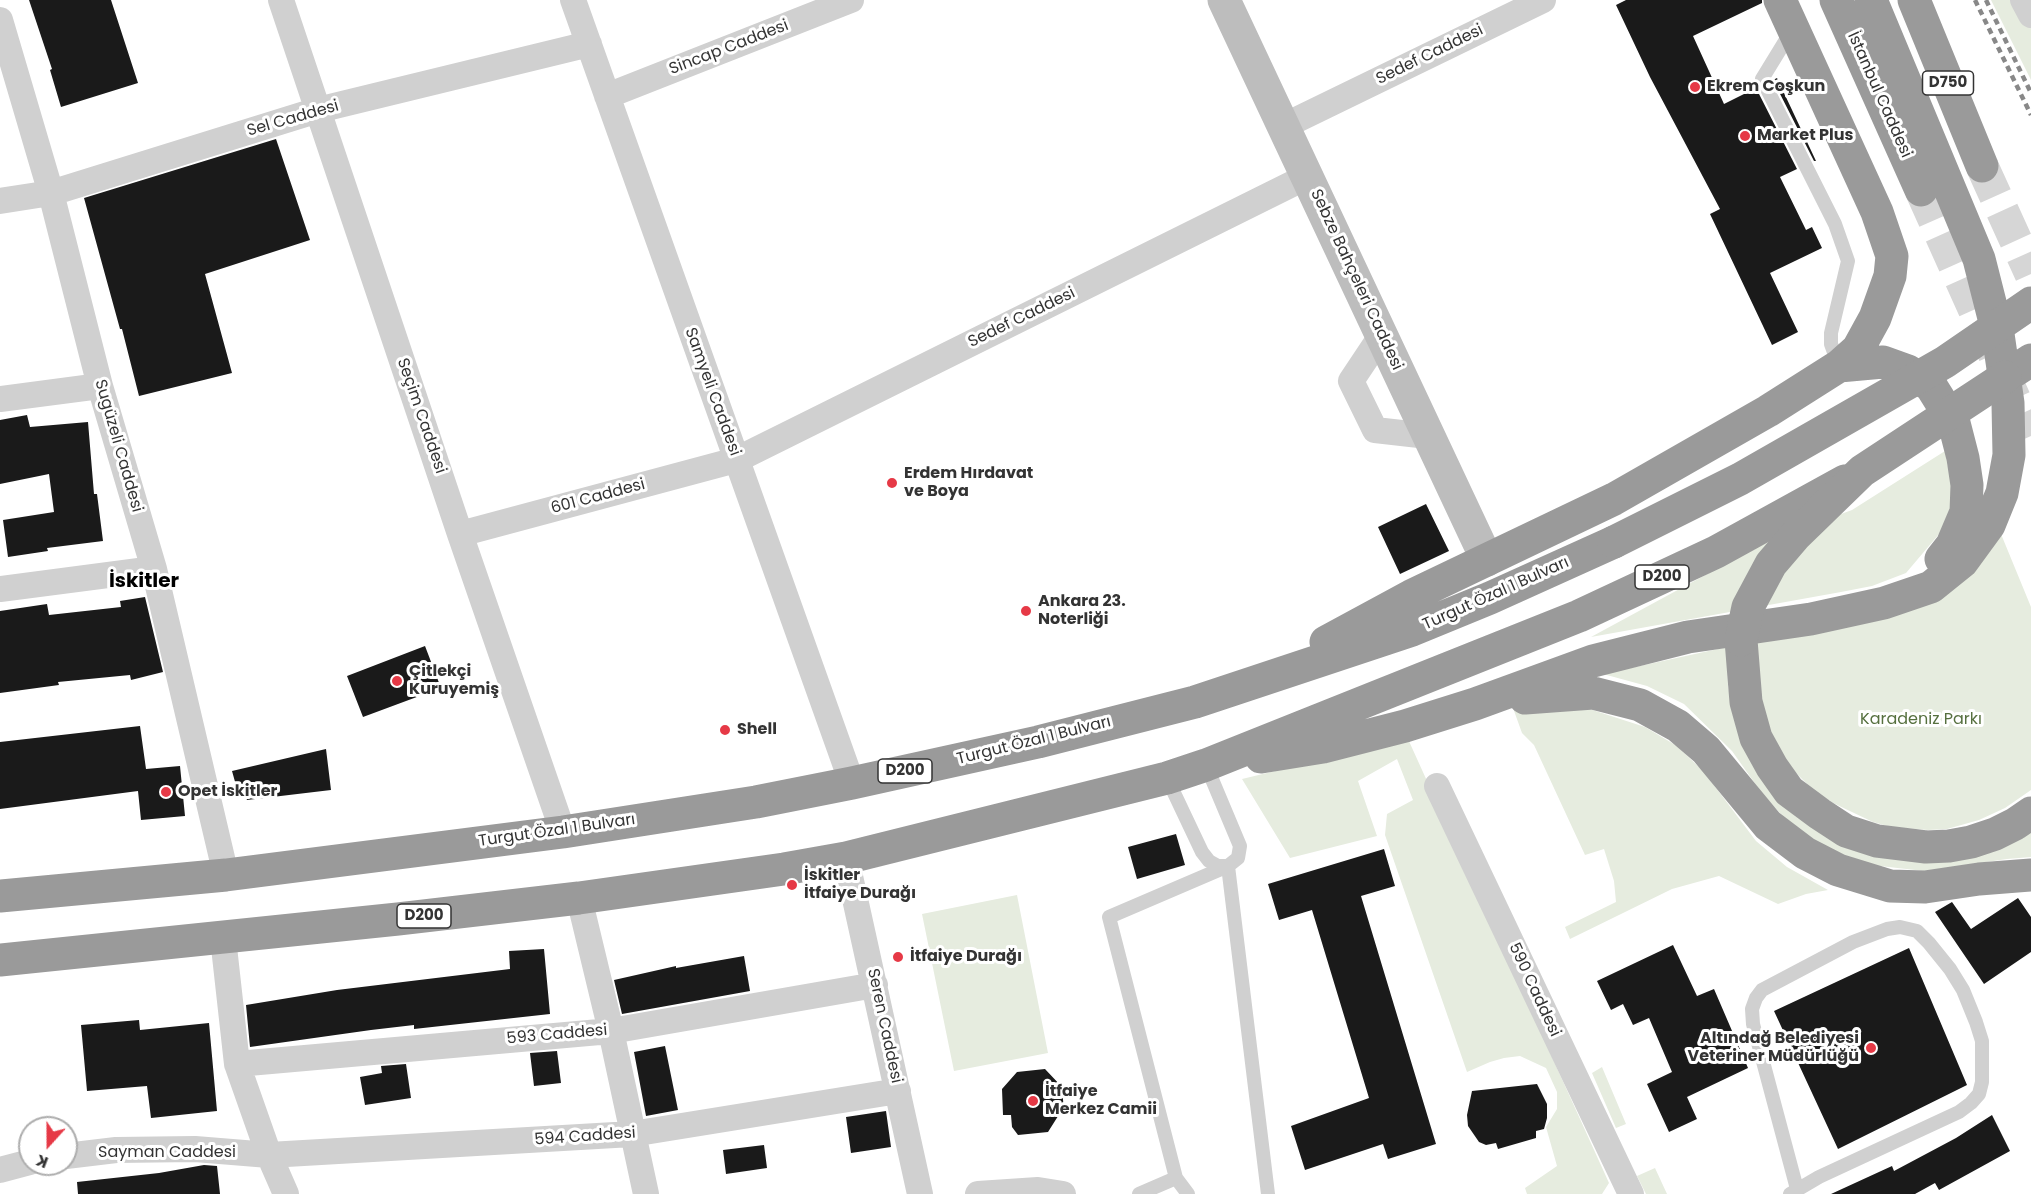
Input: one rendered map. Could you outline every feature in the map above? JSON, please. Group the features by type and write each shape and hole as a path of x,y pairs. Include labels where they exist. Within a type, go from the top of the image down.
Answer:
{"highway":[{"name":"İstanbul Caddesi","path":"1836,0 1921,190"},
{"path":"1206,765 1323,747 1405,726 1475,704 1593,661 1688,637 1811,619 1884,603 1931,587 1962,562 1989,525 2002,493 2009,455 2008,403 1998,334 1978,259 1871,0"},
{"name":"D750","path":"1914,0 1982,166"},
{"path":"1242,687 1411,596 1614,499 1758,417 1839,366 1858,349 1875,318 1890,276 1892,256 1877,212 1786,14"},
{"name":"Turgut Özal 1 Bulvarı","path":"0,896 226,875 563,832 756,802 1038,742 1196,702 1412,630 1490,598 1614,542 1740,479 1945,362 2031,303"},
{"path":"1839,366 1883,362 1908,371 1931,386 1954,423 1963,458 1967,485 1966,512 1952,545 1941,560 1884,603"},
{"name":"D200","path":"0,960 223,938 579,898 846,858 1167,778 1206,765 1579,616 1716,552 1862,471 2018,368"},
{"path":"1862,471 1795,536 1771,564 1748,607 1741,640 1746,702 1756,738 1789,791 1846,831 1877,841 1926,847 1949,846 1995,834 2031,813"},
{"path":"1475,704 1550,695 1593,693 1640,705 1678,726 1706,750 1768,825 1805,853 1838,870 1890,886 1925,887 1979,879 2031,875"}],"street":[{"name":"Seçim Caddesi","path":"281,0 460,534 563,832"},
{"name":"Samyeli Caddesi","path":"573,0 852,783"},
{"name":"Sincap Caddesi","path":"607,96 851,0"},
{"name":"Sebze Bahçeleri Caddesi","path":"1224,0 1487,560"},
{"name":"Sedef Caddesi","path":"1284,126 1543,0"},
{"path":"2023,0 2031,15"},
{"name":"Sugüzeli Caddesi","path":"0,20 51,193 100,386 154,569 226,875"},
{"name":"Sel Caddesi","path":"0,201 51,193 318,110 588,44"},
{"name":"Sedef Caddesi","path":"736,460 1308,176"},
{"path":"1381,336 1351,381 1375,430 1428,436"},
{"path":"0,399 100,386"},
{"name":"601 Caddesi","path":"460,534 736,460"},
{"path":"0,589 154,569"},
{"name":"590 Caddesi","path":"1437,786 1631,1194"},
{"name":"Seren Caddesi","path":"846,858 920,1194"},
{"path":"579,898 611,1031 646,1194"},
{"path":"223,938 237,1064 268,1155 285,1194"},
{"name":"593 Caddesi","path":"237,1064 611,1031 875,985"},
{"name":"594 Caddesi","path":"268,1155 632,1134 898,1091"},
{"name":"Sayman Caddesi","path":"78,1155 116,1150 195,1149 268,1155"},
{"path":"0,1170 18,1165"},
{"path":"978,1194 1038,1190 1063,1194"}],"lane":[{"path":"1786,14 1762,79 1835,224 1848,261 1831,333 1831,344 1839,366"},
{"path":"1188,1194 1176,1178 1109,917 1228,866 1238,858 1240,846 1206,765"},
{"path":"1167,778 1202,852 1209,861 1218,866 1228,866"},
{"path":"1228,866 1268,1194"},
{"path":"1900,927 1917,931 1929,942 1950,969 1963,990 1976,1022 1982,1041 1982,1082 1979,1094 1959,1112 1819,1177 1793,1192 1753,1024 1752,1009 1756,998 1762,990 1853,942 1887,929 1900,927"},
{"path":"1139,1194 1176,1178"}],"green space":[{"path":"1991,0 2031,0 2031,80"},
{"path":"1945,451 1953,491 1951,509 1945,527 1906,573 1872,586 1591,637 1768,541 1852,510"},
{"name":"Karadeniz Parkı","path":"2001,534 2031,607 2031,790 2005,808 1979,820 1947,829 1928,830 1891,827 1873,822 1833,803 1812,789 1782,759 1759,710 1754,638 1835,625"},
{"path":"1727,647 1728,686 1733,712 1839,843 2031,830 2031,857 1924,871 1880,866 1849,858 1811,840 1787,821 1761,792 1732,751 1684,704 1647,686 1603,674"},
{"path":"1571,703 1645,727 1677,746 1704,772 1756,841 1787,867 1828,890 1806,894 1778,904 1719,876 1672,889 1570,939 1565,927 1616,902 1614,881 1604,849 1585,855 1534,745 1522,733 1513,708"},
{"path":"1408,739 1609,1183 1602,1194 1527,1194 1525,1188 1557,1166 1546,1127 1557,1109 1557,1092 1546,1068 1520,1056 1490,1062 1467,1072 1385,835 1387,814 1413,800 1397,759 1358,781 1377,836 1290,858 1242,779"},
{"path":"1017,895 1048,1053 954,1071 922,914"},
{"path":"1602,1067 1626,1124 1616,1128 1592,1073"},
{"path":"1655,1168 1667,1194 1646,1194 1637,1176"}],"building":[{"path":"29,0 111,0 138,83 61,107 50,70 52,69"},
{"path":"1626,0 1762,0 1762,3 1693,36 1724,104 1756,88 1797,169 1780,177 1806,230 1812,227 1822,248 1770,273 1798,332 1772,345 1710,214 1720,209 1650,77 1616,5"},
{"path":"1777,78 1816,161 1773,80"},
{"path":"276,139 310,240 205,274 232,373 139,396 84,198"},
{"path":"27,415 30,427 88,422 94,494 97,494 103,541 47,548 48,551 8,557 3,520 54,512 49,474 0,484 0,420"},
{"path":"1426,504 1449,551 1400,574 1378,527"},
{"path":"145,597 163,672 131,680 130,675 58,682 59,685 0,693 0,611 47,604 49,615 121,607 120,601"},
{"name":"Çitlekçi Kuruyemiş","path":"425,646 441,688 363,717 347,676"},
{"path":"140,726 146,769 180,766 185,816 141,820 138,791 0,809 0,742"},
{"path":"326,749 331,790 247,800 245,795 239,796 232,771"},
{"path":"1176,834 1185,865 1137,879 1128,847"},
{"path":"1384,849 1395,886 1361,896 1436,1144 1388,1159 1383,1144 1305,1170 1291,1126 1369,1098 1312,910 1279,920 1268,884"},
{"path":"2018,898 2031,917 2031,952 1984,984 1935,912 1952,902 1971,929"},
{"path":"1673,945 1697,996 1714,989 1748,1068 1687,1097 1697,1119 1669,1132 1647,1084 1672,1072 1649,1018 1633,1025 1623,1004 1611,1010 1597,981"},
{"name":"Altındağ Belediyesi Veteriner Müdürlüğü","path":"1909,948 1967,1085 1838,1149 1774,1011"},
{"path":"544,949 550,1014 414,1029 414,1025 250,1047 246,1005 337,990 510,969 509,951"},
{"path":"744,956 750,991 622,1014 614,980 676,966 676,968"},
{"path":"139,1020 140,1030 209,1023 217,1111 151,1118 147,1086 87,1091 81,1025"},
{"path":"665,1046 678,1110 646,1116 634,1052"},
{"path":"557,1051 561,1083 534,1086 530,1053"},
{"path":"406,1064 411,1098 365,1105 360,1077 382,1073 381,1066"},
{"name":"İtfaiye Merkez Camii","path":"1045,1069 1062,1087 1064,1112 1060,1113 1048,1132 1018,1135 1012,1127 1011,1115 1003,1115 1002,1089 1017,1072"},
{"path":"1537,1084 1547,1104 1547,1118 1544,1129 1536,1131 1536,1138 1498,1149 1496,1143 1486,1145 1479,1142 1468,1126 1467,1115 1472,1091"},
{"path":"886,1111 891,1147 851,1153 846,1117"},
{"path":"1992,1115 2010,1151 1939,1190 1935,1183 1915,1194 1831,1194 1892,1166 1894,1171 1956,1138"},
{"path":"764,1145 767,1168 726,1174 723,1150"},
{"path":"204,1165 217,1166 220,1194 78,1194 77,1182 159,1173"}],"tunnel":[{"path":"1982,166 2031,274"},
{"path":"1921,190 2031,436"}],"railway":[{"path":"1975,0 2031,115"},
{"path":"1986,0 2031,93"}],"place":[{"name":"Ekrem Coşkun","path":"1695,87"},
{"name":"Market Plus","path":"1745,136"},
{"name":"Erdem Hırdavat ve Boya","path":"892,483"},
{"name":"Ankara 23. Noterliği","path":"1026,611"},
{"name":"Çitlekçi Kuruyemiş","path":"397,681"},
{"name":"Shell","path":"725,730"},
{"name":"Opet İskitler","path":"166,792"},
{"name":"İskitler İtfaiye Durağı","path":"792,885"},
{"name":"İtfaiye Durağı","path":"898,957"},
{"name":"Altındağ Belediyesi Veteriner Müdürlüğü","path":"1871,1048"},
{"name":"İtfaiye Merkez Camii","path":"1033,1101"}],"district":[{"name":"İskitler","path":"144,582"}]}
